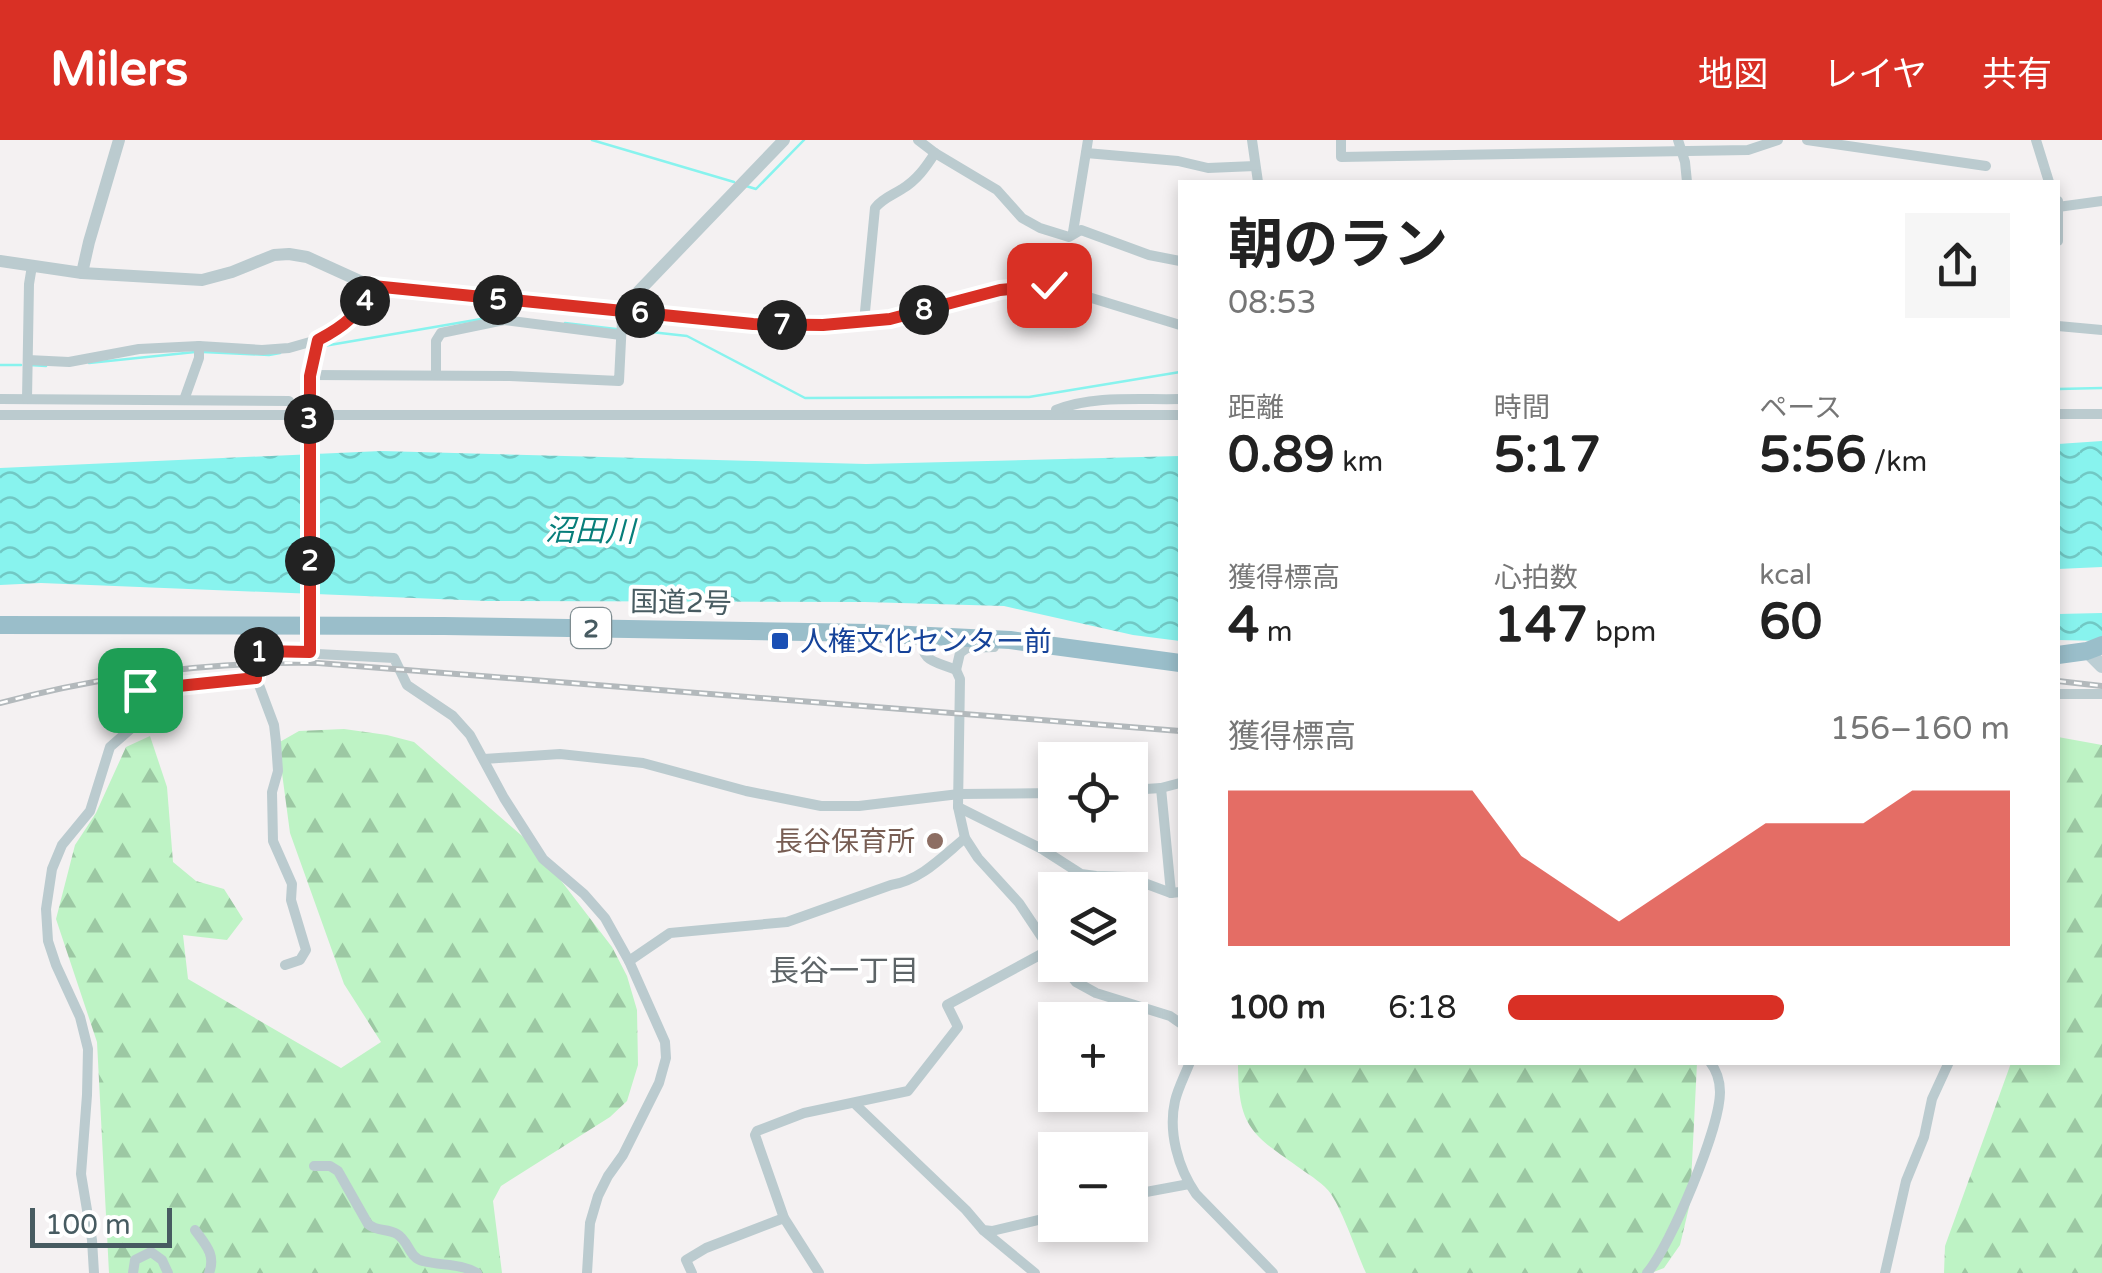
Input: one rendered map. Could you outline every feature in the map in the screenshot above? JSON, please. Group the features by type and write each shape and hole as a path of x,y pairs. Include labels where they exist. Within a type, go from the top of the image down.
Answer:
{"highway":[{"name":"国道2号","path":"0,625 310,620 921,636 1010,640 1178,663"},
{"path":"2060,655 2097,652"}],"street":[{"path":"82,273 119,140"},
{"path":"310,376 510,376 619,381 621,335 638,292 784,140"},
{"path":"918,140 997,190 1022,218 1069,237 1087,146 1208,168 1255,166"},
{"path":"1252,140 1258,180"},
{"path":"1340,140 1340,157 1680,145 1748,150 1778,140"},
{"path":"1808,140 1986,166"},
{"path":"2036,140 2048,180"},
{"path":"1680,145 1687,180"},
{"path":"864,322 875,208 921,174 935,153"},
{"path":"2060,204 2102,201"},
{"path":"1073,232 1081,230 1149,255 1178,261"},
{"path":"0,261 82,273 202,280 274,255 289,254 306,257 373,286 627,316 753,324 823,325 890,319 1000,290 1049,285 1178,324"},
{"path":"27,399 32,266"},
{"path":"28,360 69,362 139,349 199,346 289,348 318,340 342,327 365,302 373,286"},
{"path":"436,375 436,340 442,333 504,320 621,335"},
{"path":"2060,326 2102,330"},
{"path":"310,652 310,376 318,340"},
{"path":"184,400 199,358 199,346"},
{"path":"0,399 290,401"},
{"path":"1056,415 1056,410 1068,405 1103,400 1178,399"},
{"path":"2060,414 2102,414"},
{"path":"0,415 1178,415"},
{"path":"921,636 921,649 928,659 956,670"},
{"path":"1038,931 1020,903 965,838 958,800 960,678 956,670 960,653 967,648 1005,646 1042,651 1044,645"},
{"path":"285,965 300,960 306,950 291,900 292,884 274,841 276,742 274,724 256,678 257,655 260,651 310,652 394,658 407,685 453,716 470,735 543,859 605,918 665,1042 666,1058 659,1083 598,1196 590,1223 587,1273"},
{"path":"94,1273 81,1174 88,1049 80,1017 48,941 46,909 52,869 62,845 90,810 110,747 142,719 140,690 256,678"},
{"path":"2060,694 2102,694"},
{"path":"484,760 560,754 643,763 746,791 822,806 1038,794"},
{"path":"1148,789 1178,784"},
{"path":"958,800 1080,874 1128,877 1175,893 1161,788"},
{"path":"629,961 670,933 787,922 902,883 924,872 965,838"},
{"path":"819,1273 784,1218 755,1135 757,1131 804,1113 908,1091 958,1027 947,1006 1038,960"},
{"path":"1076,982 1096,993 1178,1022"},
{"path":"1189,1065 1173,1120 1174,1142 1189,1184 1273,1273"},
{"path":"1648,1273 1668,1242 1717,1113 1719,1081 1711,1065"},
{"path":"1885,1273 1906,1181 1947,1065"},
{"path":"854,1104 983,1230 1035,1273"},
{"path":"314,1166 338,1170 368,1224 401,1236 415,1258 454,1264 478,1273"},
{"path":"1148,1192 1189,1184"},
{"path":"692,1273 686,1260 706,1248 784,1218"},
{"path":"983,1230 992,1232 1038,1220"},
{"path":"195,1230 214,1262 209,1273"},
{"path":"132,1273 134,1260 151,1252 162,1260 168,1273"}],"green space":[{"path":"344,729 414,742 536,848 612,947 627,976 637,1010 638,1065 627,1101 610,1117 501,1186 493,1201 502,1273 109,1273 97,1042 56,919 75,845 96,813 126,747 150,736 167,787 173,862 196,881 224,889 243,919 227,940 183,935 188,979 341,1068 381,1042 344,984 290,833 278,743 299,731"},
{"path":"2060,737 2102,745 2102,1273 1944,1273 1945,1246 2010,1065 2060,1065"},
{"path":"1238,1065 1697,1065 1690,1203 1680,1245 1664,1268 1651,1273 1366,1273 1331,1194 1259,1137 1245,1115"}],"water":[{"path":"2102,441 2102,567 2060,569 2060,444"},
{"name":"沼田川","path":"381,451 866,464 1178,456 1178,641 1133,635 1004,606 487,601 41,583 0,585 0,468"},
{"path":"2102,613 2102,641 2060,640 2060,614"}],"waterway":[{"path":"592,140 734,182"},
{"path":"746,186 756,189 804,140"},
{"path":"318,347 487,318"},
{"path":"565,323 616,329"},
{"path":"624,329 687,336 805,398 1029,397 1178,372"},
{"path":"89,363 195,352"},
{"path":"203,352 280,353"},
{"path":"0,365 21,365"},
{"path":"29,365 46,366"},
{"path":"2060,389 2102,388"}],"railway":[{"path":"0,703 158,672 238,664 318,663 1178,731"},
{"path":"2060,681 2102,686"}],"place":[{"name":"人権文化センター前","path":"780,641"},
{"name":"長谷保育所","path":"935,841"}],"district":[{"name":"長谷一丁目","path":"844,971"}],"route":[{"path":"140,690 256,678 260,651 310,652 310,376 318,340 342,327 365,302 373,286 753,324 823,325 890,319 1000,290 1049,285"}]}
